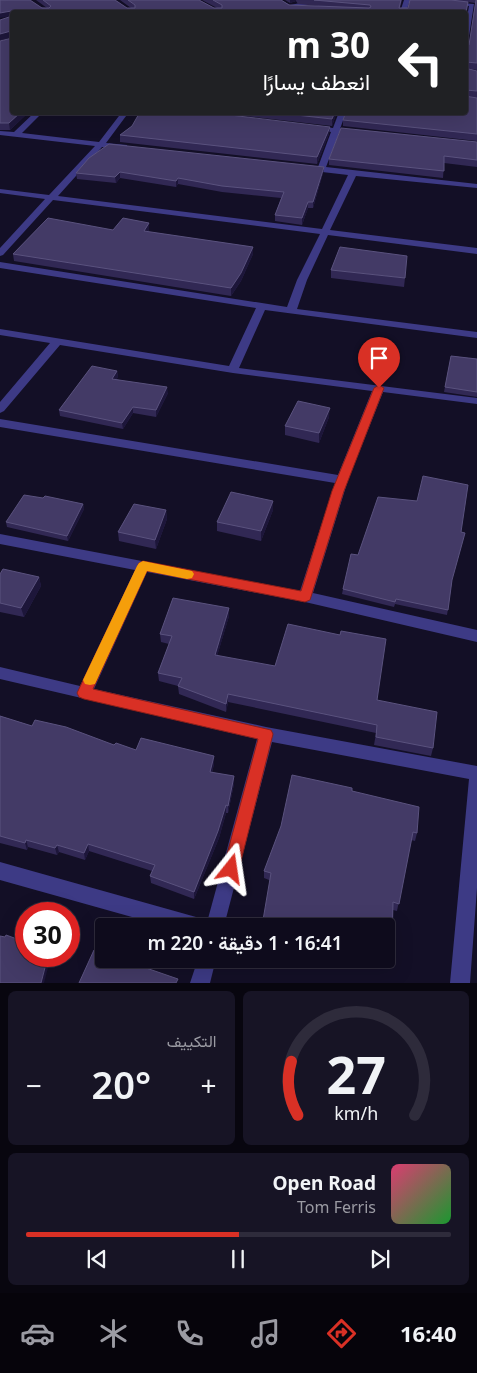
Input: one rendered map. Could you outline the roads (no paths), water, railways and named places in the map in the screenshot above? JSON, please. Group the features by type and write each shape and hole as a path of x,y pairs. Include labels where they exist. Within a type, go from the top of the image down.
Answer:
{"street":[{"path":"277,0 289,6 320,8"},
{"path":"289,6 325,0"},
{"path":"425,0 474,3 468,42"},
{"path":"15,136 37,115"},
{"path":"0,253 100,144 124,115"},
{"path":"321,169 342,115"},
{"path":"304,127 364,134"},
{"path":"0,134 129,148"},
{"path":"301,167 477,186"},
{"path":"291,311 302,280 326,233 352,173"},
{"path":"0,192 477,251"},
{"path":"0,265 291,311 477,335"},
{"path":"233,370 262,306"},
{"path":"0,332 233,370 477,401"},
{"path":"0,409 57,342"},
{"path":"305,597 342,480 379,388"},
{"path":"0,423 342,480"},
{"path":"0,539 305,597 477,636"},
{"path":"84,693 143,566"},
{"path":"0,673 266,734 477,773"},
{"path":"218,918 266,734"},
{"path":"460,983 477,780"},
{"path":"0,871 167,918"},
{"path":"200,983 204,968"}]}
